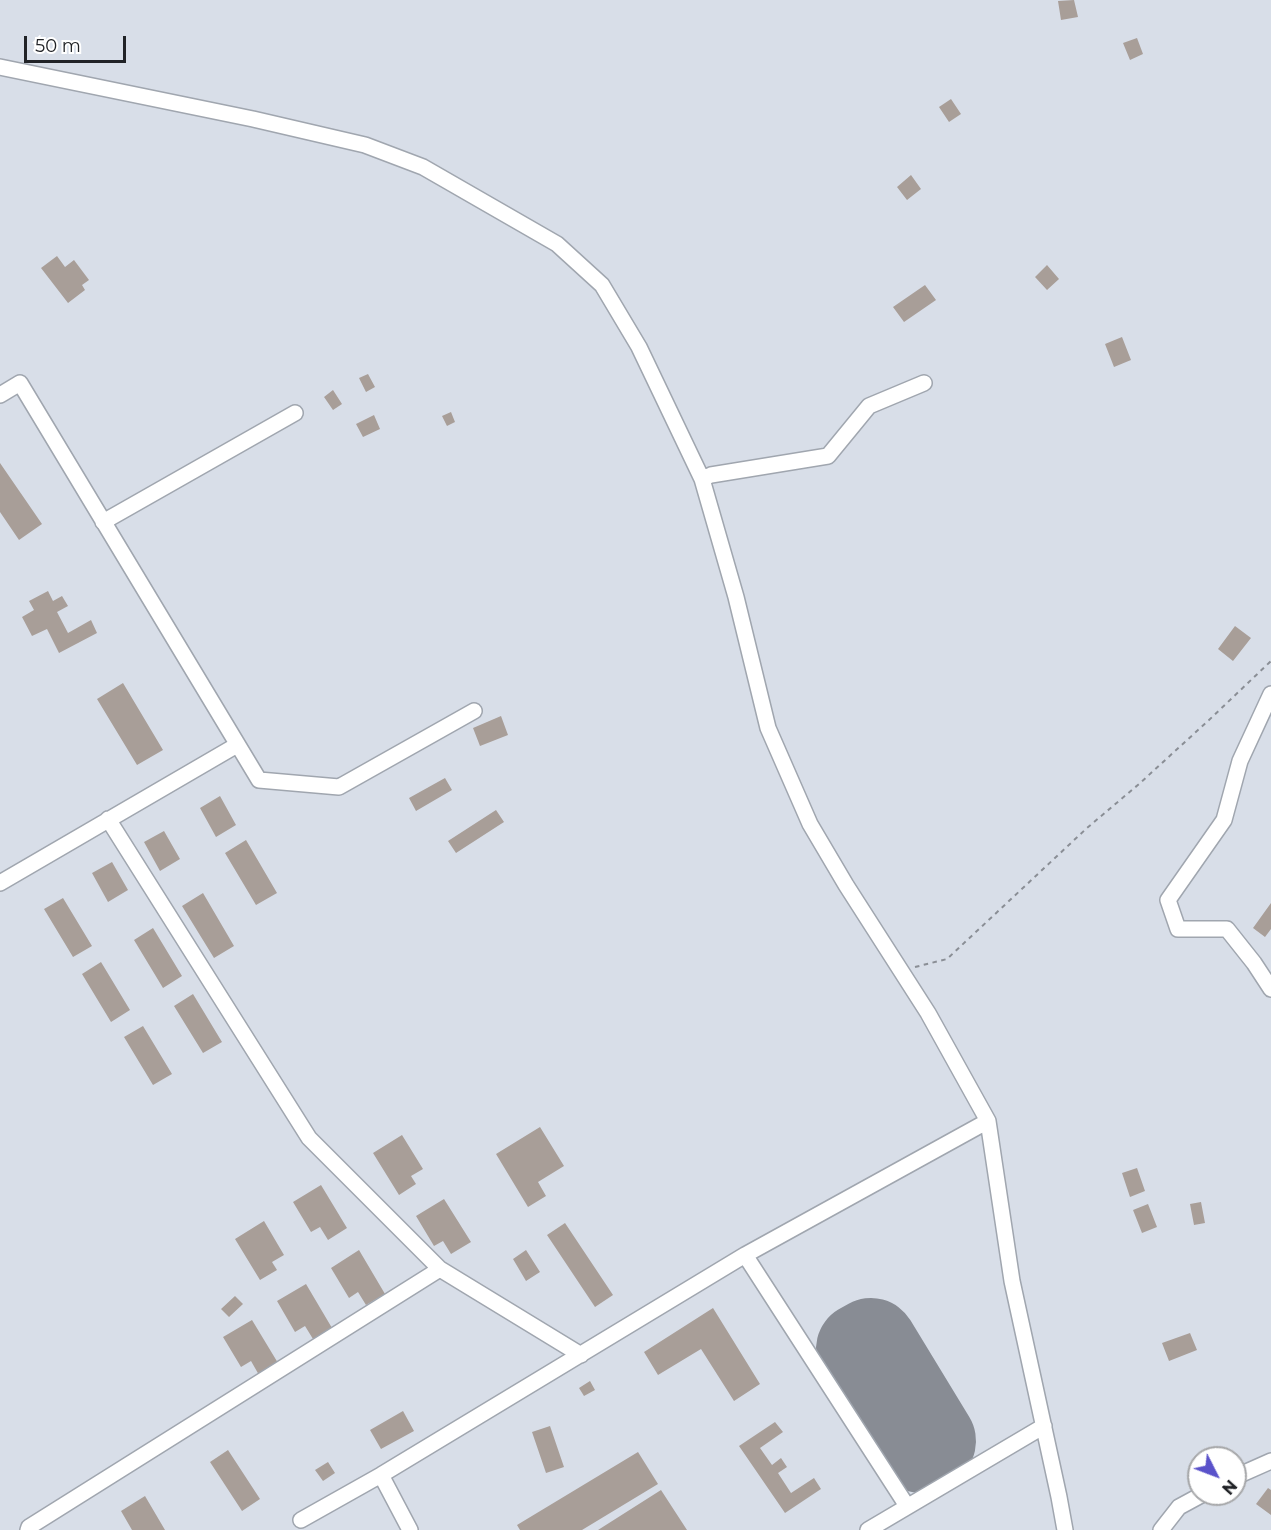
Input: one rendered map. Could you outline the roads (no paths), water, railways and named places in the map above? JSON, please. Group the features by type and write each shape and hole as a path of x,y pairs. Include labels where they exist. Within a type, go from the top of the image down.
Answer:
{"street":[{"path":"0,67 253,119 365,145 423,167 557,244 602,285 639,347 702,479 736,597 768,728 810,824 928,1013 988,1121 1012,1281 1065,1530"},
{"path":"0,395 20,383 259,780 339,787 474,711"},
{"path":"702,479 711,475 828,456 869,406 924,383"},
{"path":"103,522 295,413"},
{"path":"1271,694 1240,761 1224,820 1168,900 1178,929 1227,929 1271,989"},
{"path":"0,884 237,745"},
{"path":"108,819 309,1138 440,1269 581,1355"},
{"path":"301,1520 381,1475 746,1255 988,1121"},
{"path":"746,1255 907,1506"},
{"path":"27,1530 440,1269"},
{"path":"868,1530 1044,1426"},
{"path":"1247,1472 1271,1461"},
{"path":"381,1475 410,1530"},
{"path":"1161,1530 1179,1507 1187,1503"}]}
